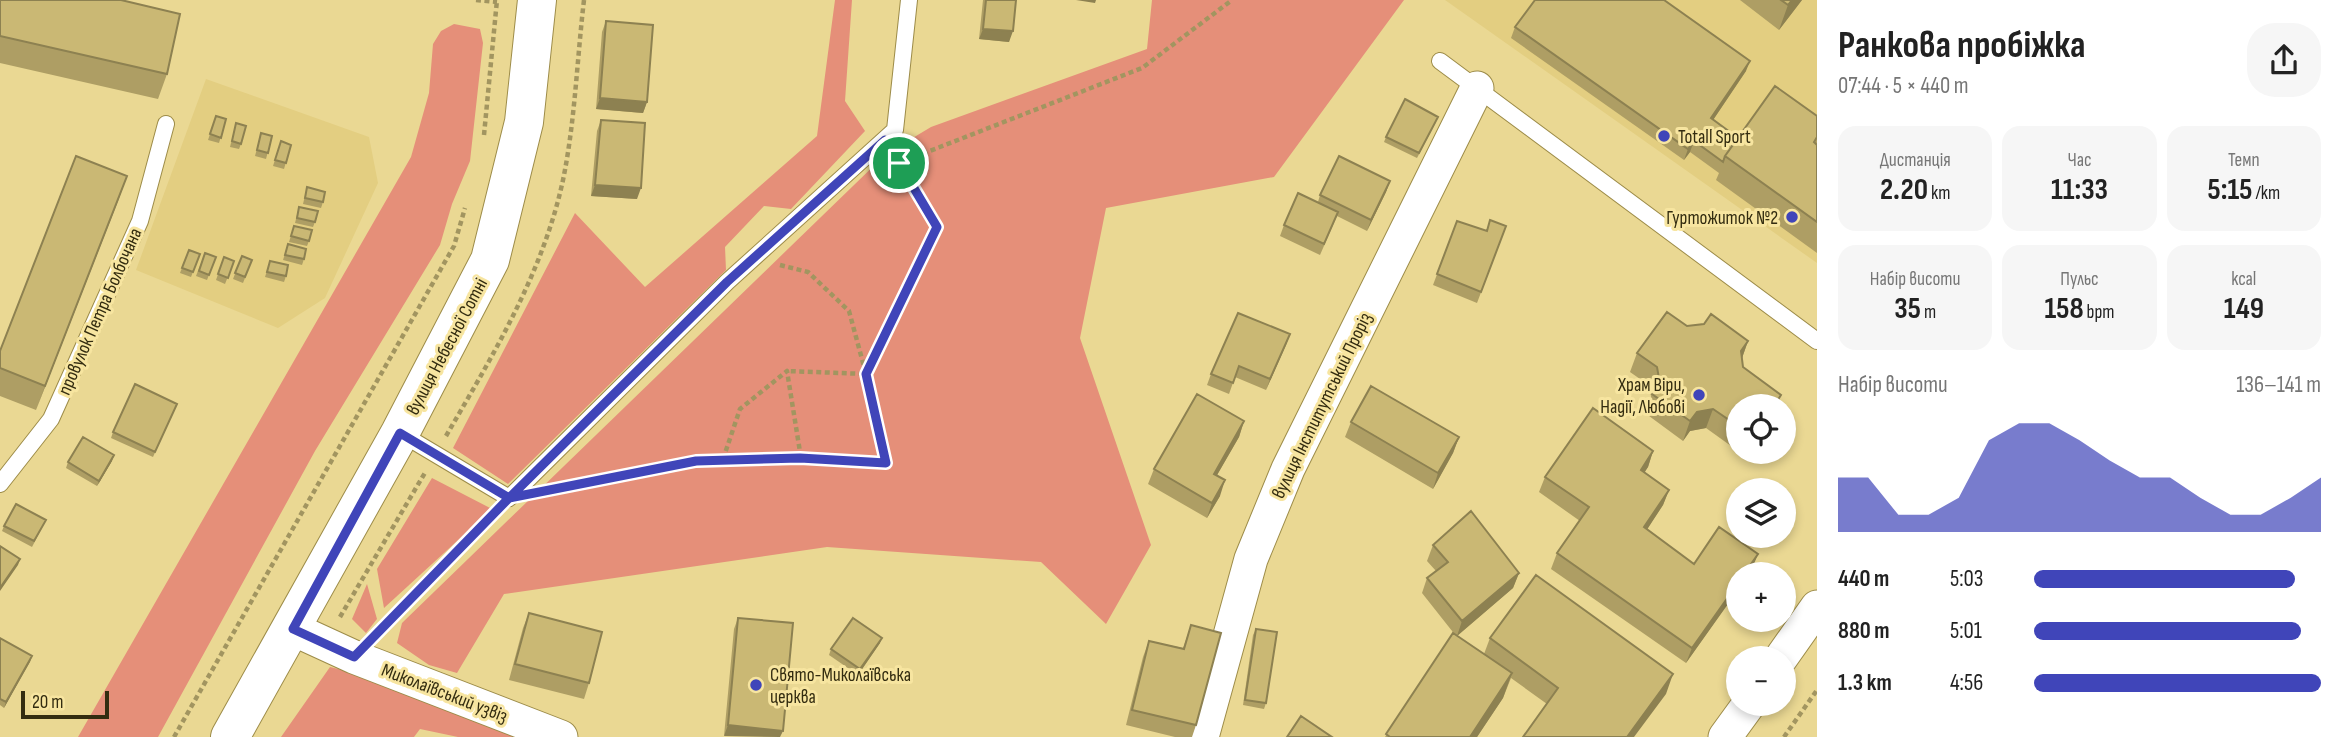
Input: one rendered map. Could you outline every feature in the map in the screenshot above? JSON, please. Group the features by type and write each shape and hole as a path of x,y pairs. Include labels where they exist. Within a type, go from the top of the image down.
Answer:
{"main road":[{"name":"вулиця Небесної Сотні","path":"230,737 293,629 491,260 524,122 537,0"}],"street":[{"name":"вулиця Інститутський Проріз","path":"1202,737 1251,559 1287,470 1476,88"},
{"path":"1789,646 1817,607"},
{"name":"Миколаївський узвіз","path":"293,629 354,657 561,737"},
{"path":"1725,737 1740,716"}],"lane":[{"path":"400,433 509,498 753,259 895,130 909,0"},
{"path":"1440,61 1817,341"},
{"name":"провулок Петра Болбочана","path":"0,484 51,419 140,220 166,124"}],"path":[{"path":"476,0 497,1 483,139"},
{"path":"899,163 1142,68 1232,0"},
{"path":"866,374 937,227 885,140"},
{"path":"174,737 454,246 466,206"},
{"path":"354,657 509,498 696,461 800,458 886,463 849,311 808,272 753,259"},
{"path":"723,459 740,409 787,371 866,374"},
{"path":"787,371 800,458"},
{"path":"1784,737 1817,690"}],"shaded area":[{"path":"835,0 852,0 845,101 865,131 791,209 764,206 725,247 726,270 508,484 453,448 575,213 645,287 817,136"},
{"path":"1152,0 1404,0 1274,177 1106,208 1080,338 1151,545 1106,624 1041,562 827,547 504,594 457,673 429,665 397,643 402,623 886,154 931,127 1147,49"},
{"path":"1445,0 1817,0 1817,263"},
{"path":"454,24 480,29 483,43 470,161 452,204 440,245 315,451 158,737 78,737 411,157 429,93 433,44 441,31"},
{"path":"206,79 369,137 378,183 325,298 278,328 136,270"},
{"path":"432,478 492,509 384,608 377,569"},
{"path":"367,584 377,619 366,633 352,619"},
{"path":"330,667 368,676 525,737 458,737 420,729 414,737 281,737"}],"building":[{"path":"0,0 121,0 180,14 167,74 0,36"},
{"path":"986,0 1016,0 1013,31 983,29"},
{"path":"1535,0 1664,0 1750,61 1711,118 1738,138 1723,162 1694,141 1688,149 1515,27"},
{"path":"606,21 653,25 647,102 600,98"},
{"name":"Гуртожиток №2","path":"1775,86 1817,116 1817,137 1814,142 1817,145 1817,222 1725,156"},
{"path":"1405,99 1438,117 1419,153 1386,137"},
{"path":"216,116 226,119 221,138 210,134"},
{"path":"601,120 645,123 641,188 595,185"},
{"path":"236,123 246,126 241,144 232,141"},
{"path":"261,133 272,136 268,153 257,150"},
{"path":"281,141 291,145 286,163 275,160"},
{"path":"76,156 127,176 45,386 0,368 0,351"},
{"path":"1339,156 1390,181 1371,220 1320,195"},
{"path":"307,187 325,192 323,202 305,198"},
{"path":"1298,193 1338,212 1324,244 1284,225"},
{"path":"299,207 318,211 315,222 297,218"},
{"path":"1490,220 1506,226 1481,292 1437,274 1457,221 1487,231"},
{"path":"294,226 312,230 309,241 291,236"},
{"path":"288,244 306,249 304,259 285,255"},
{"path":"189,250 200,254 193,272 182,268"},
{"path":"205,253 216,257 209,275 199,271"},
{"path":"242,256 252,260 245,277 235,273"},
{"path":"224,257 234,261 228,278 218,274"},
{"path":"270,261 288,265 286,276 267,272"},
{"name":"Храм Віри, Надії, Любові","path":"1667,312 1687,326 1704,324 1711,314 1748,341 1741,351 1743,367 1780,394 1726,394 1726,418 1713,409 1697,412 1690,421 1652,394 1660,384 1657,367 1637,353"},
{"path":"1238,313 1290,334 1270,379 1239,366 1233,383 1211,374"},
{"path":"135,384 177,404 155,452 113,432"},
{"path":"1371,386 1459,437 1438,473 1351,422"},
{"path":"1197,394 1244,421 1214,474 1225,480 1212,503 1154,469"},
{"path":"1593,408 1653,451 1641,470 1669,490 1644,527 1694,564 1719,527 1726,532 1726,548 1749,548 1758,554 1752,562 1726,562 1726,600 1692,648 1557,553 1589,507 1545,477"},
{"path":"83,437 114,455 99,481 68,462"},
{"path":"16,504 46,520 34,541 4,526"},
{"path":"1471,511 1519,573 1462,621 1427,578 1448,562 1433,545"},
{"path":"0,546 20,559 0,588"},
{"path":"1536,575 1673,674 1627,737 1523,737 1558,688 1490,638"},
{"path":"529,613 602,632 589,683 515,664"},
{"name":"Свято-Миколаївська церква","path":"738,618 793,623 783,731 728,725"},
{"path":"853,618 882,638 860,669 831,649"},
{"path":"1191,625 1221,633 1196,725 1132,710 1149,641 1184,649"},
{"path":"1256,629 1277,632 1266,703 1245,700"},
{"path":"1453,633 1512,673 1470,737 1390,737 1386,734"},
{"path":"0,638 32,656 6,702 0,699"},
{"path":"1301,716 1332,737 1287,737"}],"place":[{"name":"Totall Sport","path":"1664,136"},
{"name":"Гуртожиток №2","path":"1792,217"},
{"name":"Храм Віри, Надії, Любові","path":"1699,395"},
{"name":"Свято-Миколаївська церква","path":"756,685"}],"route":[{"path":"899,163 885,140 727,282 509,498 400,433 293,629 354,657 509,498 696,461 800,458 886,463 866,374 937,227 899,163"}]}
